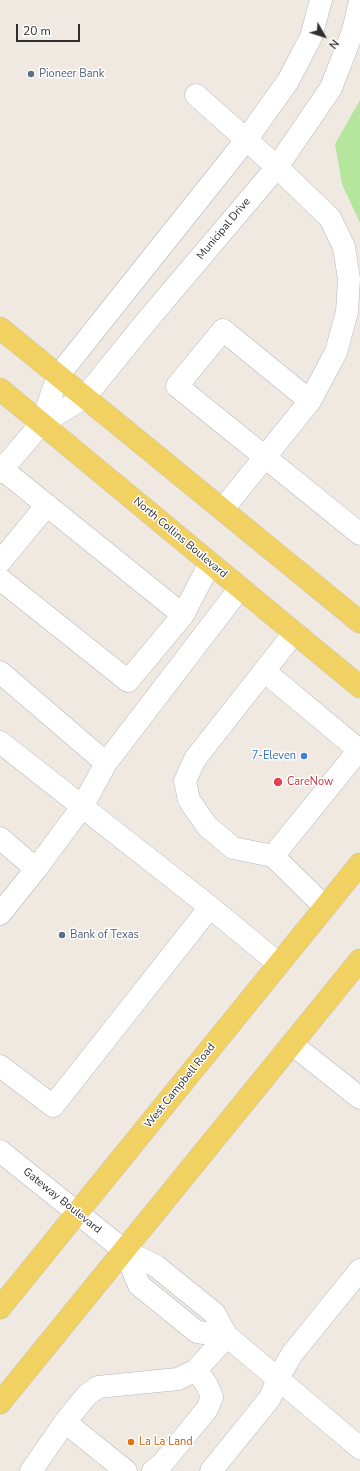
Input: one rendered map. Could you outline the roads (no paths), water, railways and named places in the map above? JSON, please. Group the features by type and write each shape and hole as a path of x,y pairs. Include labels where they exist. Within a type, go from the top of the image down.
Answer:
{"main road":[{"path":"0,328 360,622"},
{"name":"North Collins Boulevard","path":"0,389 360,687"},
{"name":"West Campbell Road","path":"0,1308 360,864"},
{"path":"0,1402 125,1251 360,960"}],"street":[{"name":"Municipal Drive","path":"41,424 58,376 246,140 288,81 311,37 321,0"},
{"name":"Municipal Drive","path":"1,470 41,424 85,397 145,323 277,167 331,88 353,31 360,1"},
{"path":"196,95 277,167 330,218 344,246 349,279 347,312 336,352 310,402 223,509"},
{"path":"310,402 223,330 177,386 360,534"},
{"path":"1,470 47,505 183,615"},
{"path":"0,562 47,505"},
{"path":"0,579 128,681 183,615 210,563"},
{"path":"0,914 36,869 82,807 106,763 240,588"},
{"path":"294,633 195,759 185,781 189,800 207,826 233,848 273,856 325,907"},
{"path":"264,671 358,750 273,856"},
{"path":"0,672 106,763"},
{"path":"0,742 210,907 279,964"},
{"path":"0,838 36,869"},
{"path":"0,1066 53,1106 210,907"},
{"path":"292,1044 360,1098"},
{"name":"Gateway Boulevard","path":"0,1151 125,1251"},
{"path":"125,1251 139,1285 197,1332 227,1336 360,1448"},
{"path":"211,1471 270,1398 278,1378 292,1354 360,1270"},
{"path":"31,1471 65,1422 87,1395 98,1387 178,1379 196,1370 227,1336"},
{"path":"154,1471 162,1464 207,1409 212,1396 207,1385 196,1370"},
{"path":"65,1422 126,1471"}],"place":[{"name":"Pioneer Bank","path":"31,74"},
{"name":"7-Eleven","path":"304,756"},
{"name":"CareNow","path":"278,782"},
{"name":"Bank of Texas","path":"62,935"},
{"name":"La La Land","path":"131,1442"}]}
